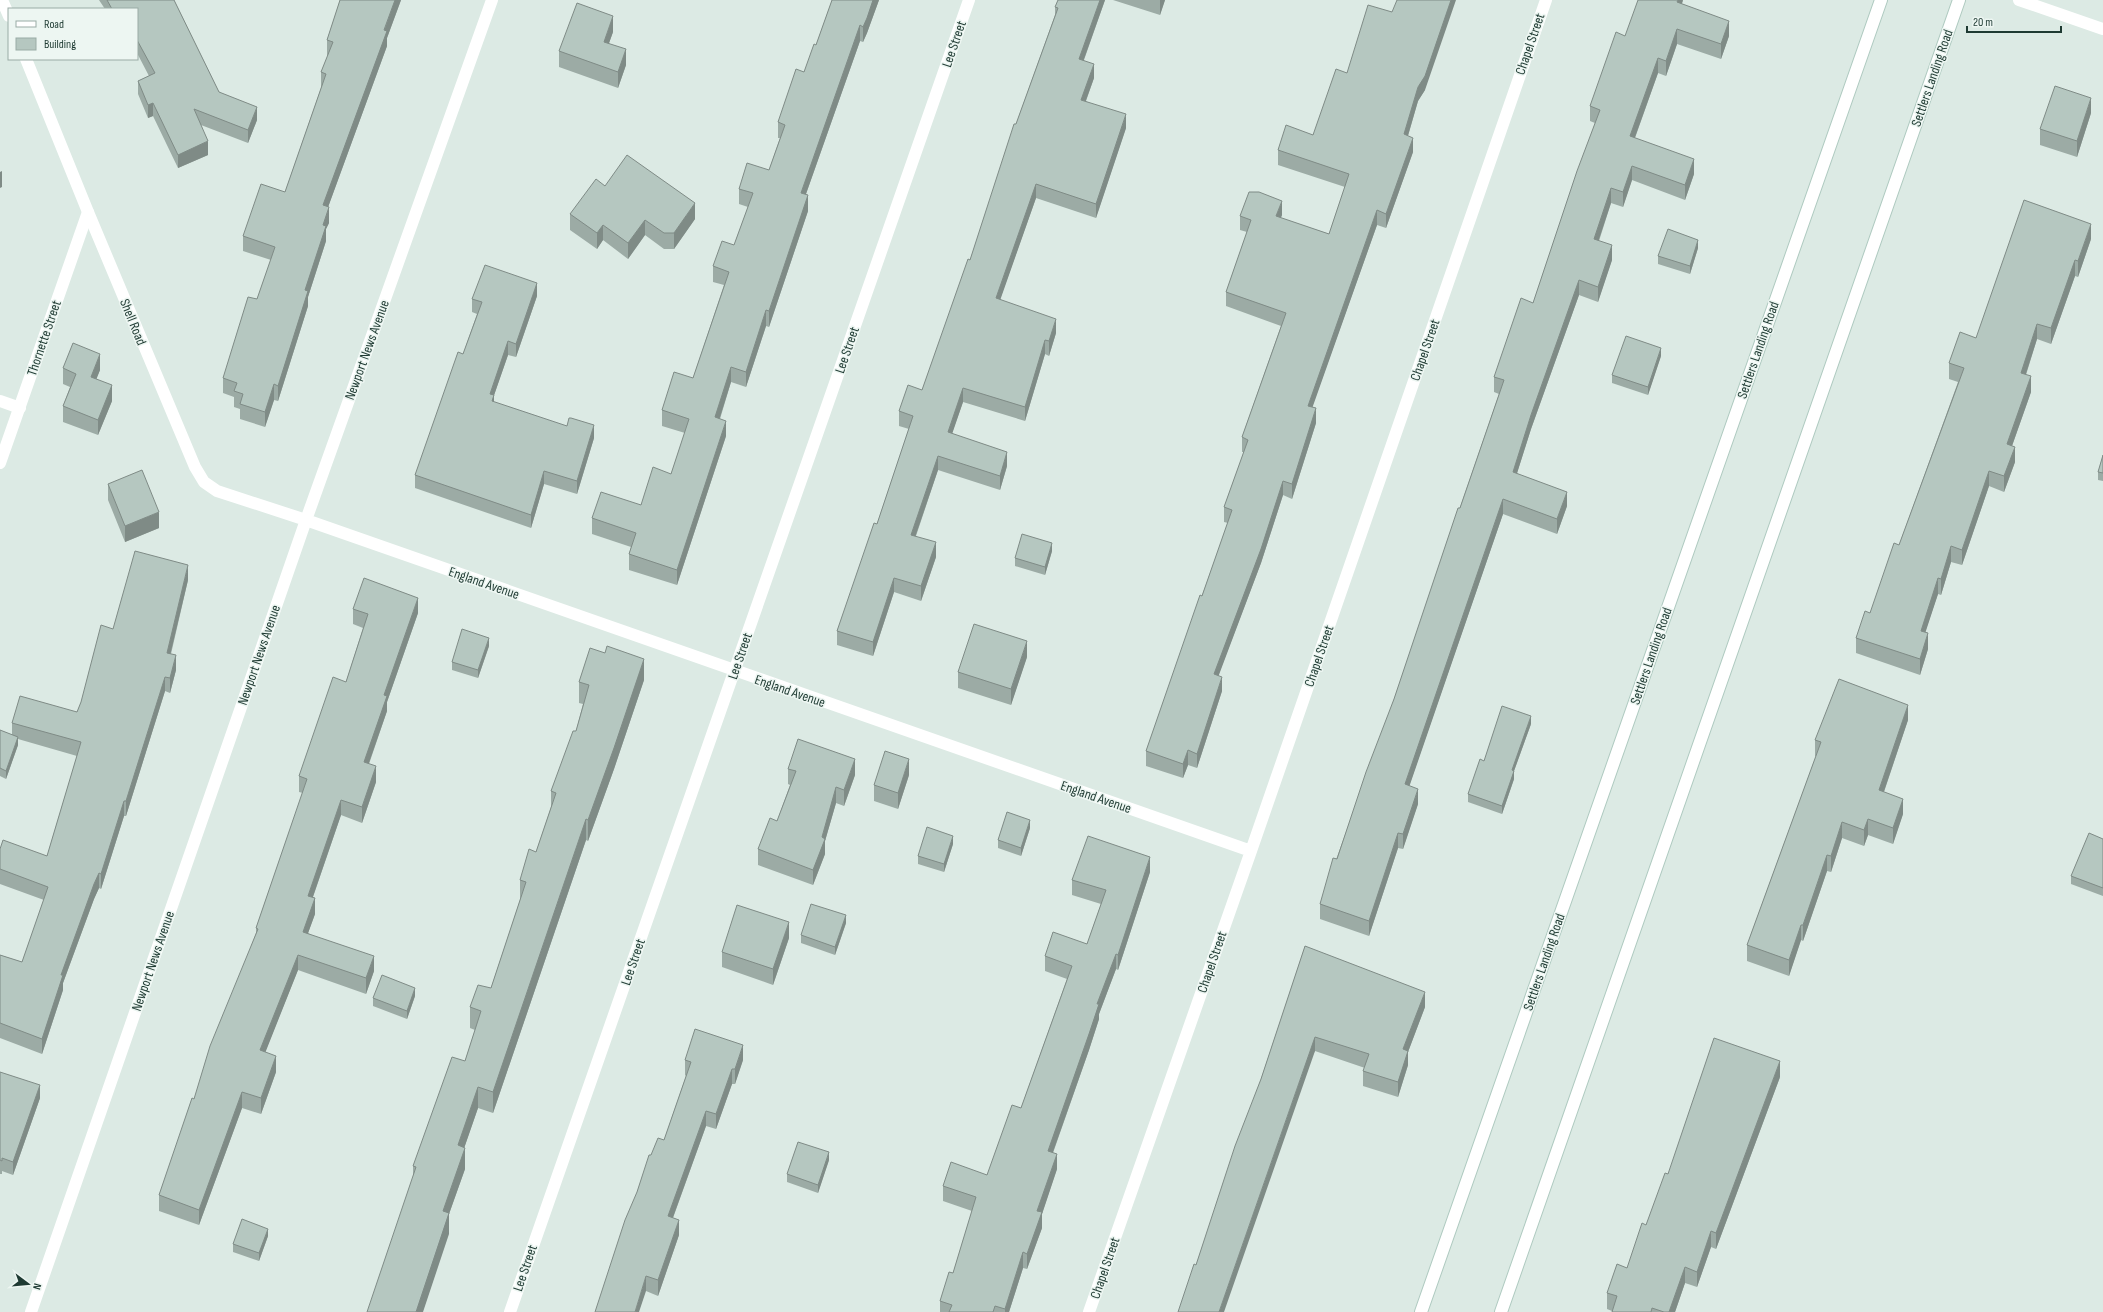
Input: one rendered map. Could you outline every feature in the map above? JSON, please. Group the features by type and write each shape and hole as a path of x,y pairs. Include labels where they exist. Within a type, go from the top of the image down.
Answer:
{"street":[{"path":"2,0 8,14"},
{"name":"Newport News Avenue","path":"31,1312 306,520 492,0"},
{"name":"Lee Street","path":"510,1312 970,0"},
{"name":"Chapel Street","path":"1089,1312 1252,851 1546,0"},
{"name":"Settlers Landing Road","path":"1422,1312 1881,0"},
{"name":"Settlers Landing Road","path":"1502,1312 1959,0"},
{"path":"2019,0 2103,29"},
{"name":"Shell Road","path":"26,60 184,446 204,482 217,490 306,520"},
{"name":"Thornette Street","path":"0,463 88,212"},
{"path":"0,401 20,408"},
{"name":"England Avenue","path":"306,520 1252,851"}],"building":[{"path":"107,0 174,0 219,92 257,107 248,130 194,109 208,141 178,155 153,103 148,105 138,81 155,73 138,42 138,8 111,8"},
{"path":"340,0 395,0 384,30 387,31 323,205 329,207 323,225 326,226 305,290 308,291 278,386 274,384 265,412 240,404 243,394 234,391 237,383 223,378 248,297 257,299 275,247 243,236 261,184 285,192 326,74 321,72 333,42 327,40"},
{"path":"832,0 873,0 863,27 860,25 801,193 808,195 769,311 766,310 746,372 731,367 715,417 726,421 677,570 629,554 636,533 592,518 601,492 641,505 653,467 671,474 689,419 662,410 674,372 693,378 729,272 713,266 722,241 734,245 753,193 739,189 747,163 769,170 785,125 778,122 796,69 804,72 814,44 816,45"},
{"path":"1058,0 1100,0 1079,59 1094,64 1081,100 1126,114 1096,204 1036,184 996,298 1056,319 1049,341 1045,340 1025,407 963,388 948,432 1007,452 1000,476 938,456 911,535 936,542 921,586 894,578 873,642 837,631 874,523 877,524 913,416 899,411 908,385 922,390 968,259 970,260 1014,124 1016,124 1058,8 1055,7"},
{"path":"1397,0 1451,0 1425,76 1418,87 1404,134 1413,138 1386,214 1377,210 1308,406 1316,408 1292,484 1283,481 1261,549 1214,674 1222,677 1197,754 1188,750 1183,764 1146,751 1200,595 1202,596 1232,510 1224,507 1248,440 1242,437 1286,313 1226,292 1251,220 1240,216 1249,192 1259,192 1282,201 1276,216 1329,234 1349,174 1278,150 1286,125 1313,135 1336,69 1347,73 1368,5 1392,12"},
{"path":"1638,0 1678,0 1677,2 1729,21 1721,44 1677,29 1666,61 1658,58 1630,136 1694,159 1685,185 1632,166 1623,192 1611,188 1594,239 1612,245 1598,287 1579,280 1531,415 1513,472 1567,492 1557,519 1503,499 1405,784 1418,789 1403,834 1398,833 1369,921 1320,904 1333,858 1337,859 1366,772 1394,699 1458,508 1460,508 1504,380 1494,377 1521,298 1533,303 1577,171 1600,110 1590,106 1616,32 1625,36"},
{"path":"577,3 613,16 604,42 626,49 618,72 559,51"},
{"path":"2055,86 2091,98 2077,141 2040,129"},
{"path":"627,155 695,203 674,233 664,233 645,220 628,243 603,225 597,233 570,214 596,179 605,186"},
{"path":"2024,200 2091,224 2078,261 2075,260 2051,328 2037,324 2021,373 2031,376 2007,444 2015,447 2004,476 1989,471 1962,550 1951,546 1941,579 1938,578 1921,631 1928,633 1920,659 1856,638 1865,611 1870,613 1894,543 1899,545 1964,368 1949,363 1960,332 1976,338"},
{"path":"1668,229 1698,240 1690,266 1658,256"},
{"path":"485,265 537,283 516,344 508,341 490,394 494,395 492,401 567,426 569,418 594,425 577,481 544,471 531,515 415,475 458,352 463,354 482,302 472,299"},
{"path":"1626,336 1661,348 1648,387 1612,375"},
{"path":"73,343 100,354 91,377 112,385 98,420 63,406 76,374 63,368"},
{"path":"2103,455 2103,473 2098,472"},
{"path":"142,470 159,512 125,526 108,484"},
{"path":"1022,534 1052,543 1045,567 1015,558"},
{"path":"135,551 188,565 167,653 176,655 170,678 165,677 126,801 124,801 101,874 99,873 94,884 61,975 63,975 42,1039 0,1023 0,955 22,962 48,887 0,869 0,849 3,840 47,856 81,742 12,723 20,696 77,712 101,625 113,629"},
{"path":"364,578 418,598 384,695 387,696 364,762 376,766 362,807 341,800 308,896 315,898 303,932 374,956 366,978 298,955 260,1050 276,1056 261,1098 242,1092 199,1210 159,1195 192,1098 194,1099 210,1046 258,929 256,928 307,779 299,776 333,677 346,682 368,614 353,609"},
{"path":"974,624 1027,641 1011,689 958,672"},
{"path":"462,629 489,638 478,670 452,662"},
{"path":"607,646 644,659 588,820 586,819 493,1092 478,1087 458,1145 465,1148 443,1211 449,1213 416,1312 367,1312 416,1167 413,1166 452,1057 465,1061 481,1011 470,1007 478,985 491,988 526,882 520,880 529,849 536,852 556,793 551,791 573,731 576,731 589,685 579,682 590,648 605,653"},
{"path":"1839,679 1908,705 1879,790 1903,799 1893,828 1868,819 1864,830 1842,822 1831,856 1827,855 1803,925 1801,925 1789,960 1747,945 1821,742 1815,740"},
{"path":"1502,706 1531,716 1512,770 1514,771 1502,806 1468,794 1480,759 1484,761"},
{"path":"0,730 18,737 6,771 0,768"},
{"path":"798,739 855,759 844,790 836,787 822,837 825,839 813,870 758,849 770,818 777,821 796,771 788,769"},
{"path":"885,751 909,759 898,793 874,785"},
{"path":"1007,812 1030,820 1021,848 998,840"},
{"path":"927,827 953,836 944,864 918,856"},
{"path":"2089,833 2103,839 2103,888 2071,876"},
{"path":"1088,836 1150,857 1118,955 1116,954 1097,1004 1099,1004 1048,1151 1057,1154 1037,1211 1042,1212 1027,1254 1023,1252 1005,1309 995,1306 993,1312 949,1312 952,1305 940,1301 949,1272 953,1273 976,1197 943,1186 951,1162 987,1175 1012,1105 1021,1108 1072,966 1045,956 1053,932 1087,944 1106,890 1072,880"},
{"path":"811,904 846,915 835,947 801,935"},
{"path":"737,905 789,922 773,969 722,952"},
{"path":"1305,946 1425,992 1403,1049 1408,1051 1398,1082 1363,1071 1369,1054 1315,1037 1219,1312 1178,1312 1194,1264 1196,1265 1235,1146 1261,1079"},
{"path":"382,975 415,988 407,1011 373,998"},
{"path":"695,1029 743,1045 735,1069 732,1069 716,1114 706,1111 668,1216 679,1220 658,1280 646,1276 635,1312 595,1312 625,1220 637,1192 649,1155 651,1155 658,1138 664,1140 691,1062 685,1060"},
{"path":"1714,1038 1780,1061 1716,1233 1711,1231 1697,1272 1685,1267 1669,1312 1652,1308 1651,1312 1612,1312 1617,1296 1607,1293 1617,1264 1627,1268 1642,1223 1646,1225 1665,1173 1668,1174"},
{"path":"0,1072 40,1085 13,1162 2,1158 2,1161 0,1160"},
{"path":"798,1142 829,1152 818,1185 787,1174"},
{"path":"242,1219 268,1229 259,1253 233,1244"}]}
